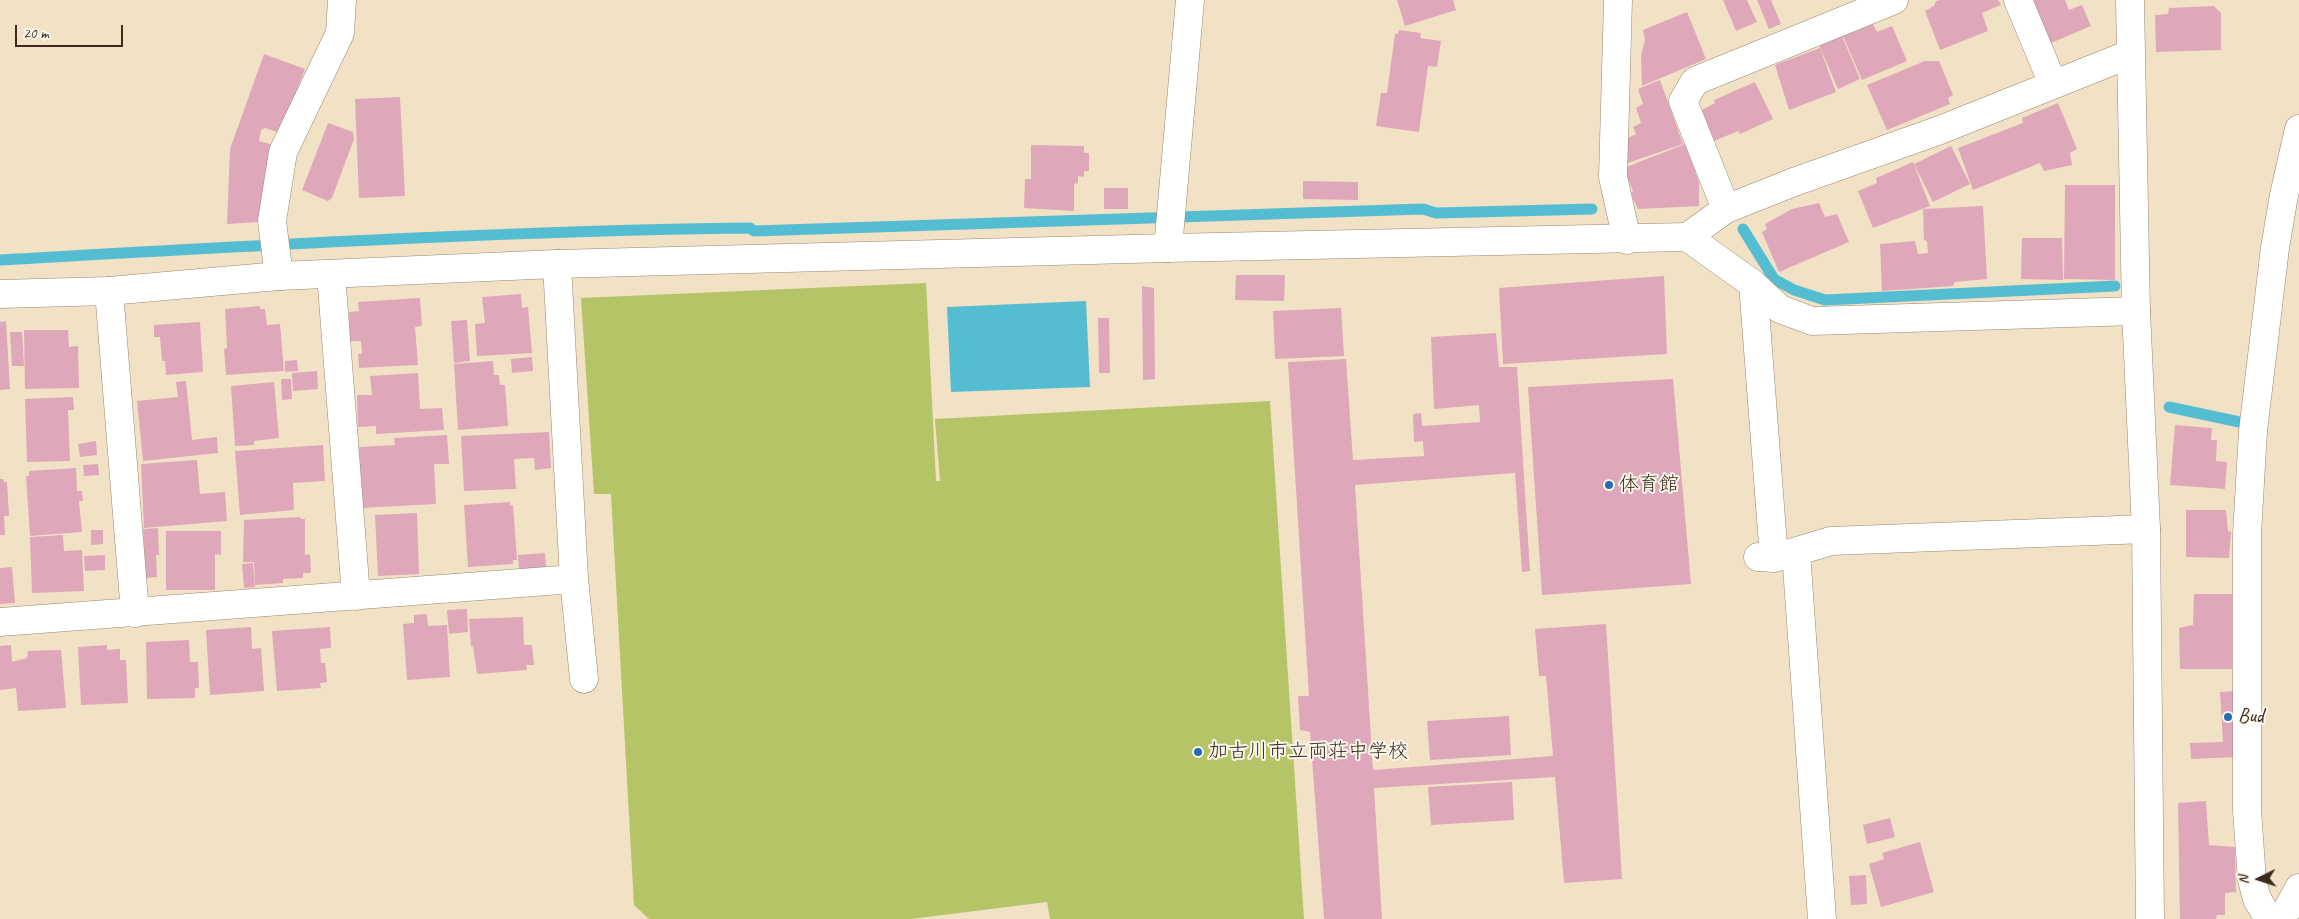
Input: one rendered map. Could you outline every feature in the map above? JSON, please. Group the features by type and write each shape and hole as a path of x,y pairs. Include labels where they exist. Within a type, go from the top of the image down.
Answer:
{"street":[{"path":"279,276 272,221 283,152 340,33 342,0"},
{"path":"1168,248 1190,0"},
{"path":"1618,0 1613,177 1627,240"},
{"path":"1726,209 1683,101 1695,81 1894,0"},
{"path":"2018,0 2053,84"},
{"path":"2130,0 2136,311 2146,529 2150,919"},
{"path":"0,294 109,291 279,276 557,264 1168,248 1627,240 1688,237 1726,209 1794,182 1940,130 2130,54"},
{"path":"2269,919 2257,899 2252,880 2247,810 2247,534 2253,431 2275,248 2284,195 2299,129"},
{"path":"1688,237 1753,284 1780,309 1812,321 2136,311"},
{"path":"557,264 574,579 584,679"},
{"path":"331,274 356,596"},
{"path":"1753,284 1776,556 1822,919"},
{"path":"109,291 135,613"},
{"path":"1776,556 1831,541 2146,529"},
{"path":"0,622 574,579"},
{"path":"2282,919 2299,888"}],"green space":[{"path":"926,283 936,481 940,481 935,419 1270,401 1304,919 1050,919 1047,902 911,919 649,919 634,905 611,494 594,494 581,298"}],"water":[{"path":"1086,301 1090,387 951,392 947,307"}],"building":[{"path":"1397,0 1453,0 1456,10 1405,26"},
{"path":"1723,0 1747,0 1757,22 1736,31"},
{"path":"1757,0 1771,0 1781,24 1769,29"},
{"path":"1998,0 2001,5 1982,13 1988,31 1940,50 1925,11 1934,6 1936,1"},
{"path":"2033,0 2065,0 2069,10 2082,5 2091,26 2051,43"},
{"path":"2214,6 2221,13 2221,50 2156,52 2155,15 2168,14 2169,8"},
{"path":"1687,12 1706,59 1642,86 1641,56 1645,40 1643,30"},
{"path":"1873,24 1877,32 1892,26 1907,61 1862,80 1843,36"},
{"path":"1399,30 1421,33 1420,38 1441,41 1437,67 1428,66 1419,132 1376,126 1381,93 1387,93 1395,34 1398,34"},
{"path":"1842,36 1860,79 1838,89 1819,45"},
{"path":"1820,48 1836,92 1789,110 1775,65"},
{"path":"264,54 305,69 280,133 265,128 261,130 259,141 274,145 259,222 227,224 230,149"},
{"path":"1925,61 1939,61 1953,95 1948,98 1950,104 1887,130 1867,85"},
{"path":"1660,80 1683,144 1625,164 1628,138 1636,134 1633,127 1641,123 1636,108 1643,104 1638,89"},
{"path":"1755,82 1773,119 1740,134 1738,131 1714,141 1700,111 1715,103 1714,100"},
{"path":"400,97 405,196 359,198 355,99"},
{"path":"2058,103 2077,149 2070,153 2072,165 2044,171 2040,163 1973,190 1958,148 2023,123 2022,118"},
{"path":"328,123 353,132 354,139 332,198 328,201 302,190"},
{"path":"1685,144 1699,182 1699,206 1638,209 1631,194 1633,191 1624,168"},
{"path":"1031,145 1084,146 1084,153 1089,153 1089,171 1084,171 1084,177 1078,176 1078,183 1074,184 1074,211 1024,208 1025,179 1031,179"},
{"path":"1951,146 1970,184 1933,202 1914,164"},
{"path":"1913,162 1930,206 1873,228 1858,191 1877,183 1876,178"},
{"path":"1303,181 1358,182 1358,200 1303,199"},
{"path":"2065,185 2115,185 2115,280 2064,279"},
{"path":"1104,188 1128,188 1128,209 1104,209"},
{"path":"1819,203 1825,217 1837,214 1849,242 1779,272 1762,232 1767,229 1765,224 1792,209"},
{"path":"1983,206 1987,279 1955,282 1953,286 1882,291 1880,244 1915,241 1918,254 1928,253 1927,241 1924,240 1923,209"},
{"path":"2022,238 2062,238 2063,280 2021,279"},
{"path":"1236,275 1285,275 1284,301 1235,300"},
{"path":"1664,276 1667,354 1503,364 1499,288"},
{"path":"1142,286 1154,288 1155,379 1143,380"},
{"path":"521,294 522,308 528,307 532,353 477,356 475,324 485,323 482,297"},
{"path":"420,298 422,326 415,327 418,365 359,368 358,354 362,354 361,341 350,341 349,312 359,311 358,302"},
{"path":"260,306 260,309 265,309 267,325 280,324 284,371 226,375 224,349 227,348 225,309"},
{"path":"1341,308 1344,356 1275,359 1273,311"},
{"path":"1098,318 1109,318 1110,373 1099,373"},
{"path":"467,320 470,361 454,363 451,321"},
{"path":"6,321 10,389 0,390 0,322"},
{"path":"200,322 203,372 166,375 165,361 162,361 160,337 154,337 154,325"},
{"path":"24,330 68,330 69,347 78,346 79,388 25,389"},
{"path":"10,332 22,332 24,366 12,366"},
{"path":"1496,333 1499,367 1517,367 1530,571 1522,572 1515,473 1355,485 1373,770 1553,756 1546,676 1539,676 1535,629 1606,624 1622,879 1564,883 1555,777 1374,788 1382,919 1324,919 1310,732 1300,730 1298,696 1309,696 1288,362 1346,359 1353,460 1424,456 1423,441 1414,442 1413,414 1421,413 1422,426 1480,422 1479,405 1434,409 1431,337"},
{"path":"532,357 533,371 512,373 511,359"},
{"path":"297,360 298,371 285,372 285,361"},
{"path":"493,361 494,375 499,375 500,385 505,385 508,426 458,430 454,364"},
{"path":"317,371 318,389 293,391 292,373"},
{"path":"418,373 420,409 442,408 444,430 376,434 376,426 358,427 357,395 372,395 370,376"},
{"path":"281,379 291,379 292,399 282,400"},
{"name":"体育館","path":"1673,379 1691,584 1542,595 1528,387"},
{"path":"186,381 192,440 217,437 218,453 143,461 137,401 178,397 176,382"},
{"path":"274,382 279,438 254,441 254,445 235,446 231,386"},
{"path":"73,397 74,410 68,410 70,461 27,462 25,399"},
{"path":"2175,425 2212,428 2211,440 2217,440 2216,461 2227,462 2225,489 2170,485"},
{"path":"549,432 551,468 535,470 534,458 514,459 516,489 464,491 461,436"},
{"path":"447,435 449,464 434,464 436,504 362,508 359,447 395,445 394,438"},
{"path":"96,441 97,455 80,457 78,444"},
{"path":"323,445 325,481 293,483 294,510 240,515 235,451"},
{"path":"197,460 200,494 225,492 227,521 144,528 141,464"},
{"path":"98,464 99,475 84,476 83,465"},
{"path":"76,468 77,491 82,491 83,501 79,501 82,532 30,536 26,476 29,476 29,471"},
{"path":"0,479 7,482 9,516 4,516 5,535 0,535"},
{"path":"510,502 510,506 513,505 517,560 513,560 513,564 468,567 464,505"},
{"path":"2186,510 2226,510 2228,531 2231,532 2229,558 2186,557"},
{"path":"417,513 419,574 378,576 375,515"},
{"path":"300,517 305,519 305,555 310,554 311,573 303,573 303,578 283,579 283,583 255,585 254,562 243,562 244,520"},
{"path":"158,528 159,555 156,555 157,577 146,578 143,529"},
{"path":"91,530 103,530 103,544 91,545"},
{"path":"166,531 221,531 221,555 215,554 215,590 166,590"},
{"path":"63,535 64,551 82,550 84,591 32,593 30,537"},
{"path":"545,553 546,567 519,569 518,555"},
{"path":"105,555 105,570 85,571 84,556"},
{"path":"253,563 255,587 244,588 242,564"},
{"path":"12,567 15,603 0,604 0,568"},
{"path":"2194,594 2232,594 2232,669 2180,669 2179,628 2193,625"},
{"path":"467,609 468,632 449,634 447,610"},
{"path":"427,614 428,626 447,625 450,677 407,680 403,624 414,623 414,615"},
{"path":"523,617 524,645 532,645 534,665 526,665 527,670 477,674 473,646 471,647 469,619"},
{"path":"251,627 252,649 261,648 264,691 210,695 206,630"},
{"path":"330,627 331,648 320,649 321,663 325,663 327,682 320,683 321,688 277,691 272,631"},
{"path":"189,640 190,662 198,662 199,688 195,688 195,698 147,699 146,642"},
{"path":"11,645 12,662 27,658 28,651 61,650 66,708 18,711 16,688 0,690 0,646"},
{"path":"107,645 107,650 120,649 120,660 126,660 128,703 81,705 78,647"},
{"name":"Bud","path":"2234,691 2237,757 2191,759 2190,743 2223,742 2220,692"},
{"path":"1509,716 1511,755 1430,760 1427,721"},
{"path":"1512,782 1514,820 1431,825 1428,787"},
{"path":"2206,801 2209,845 2235,847 2236,892 2225,893 2225,915 2217,915 2216,919 2180,919 2178,803"},
{"path":"1890,818 1895,837 1867,844 1863,825"},
{"path":"1920,842 1934,892 1881,907 1869,864 1884,859 1882,853"},
{"path":"1866,875 1867,904 1851,905 1849,876"}],"waterway":[{"path":"0,260 562,232 750,228 754,231 1423,209 1436,213 1592,209"},
{"path":"1743,229 1774,279 1794,290 1825,300 2115,286"},
{"path":"2169,407 2244,423"}],"place":[{"name":"体育館","path":"1609,485"},
{"name":"Bud","path":"2228,717"},
{"name":"加古川市立両荘中学校","path":"1198,752"}]}
